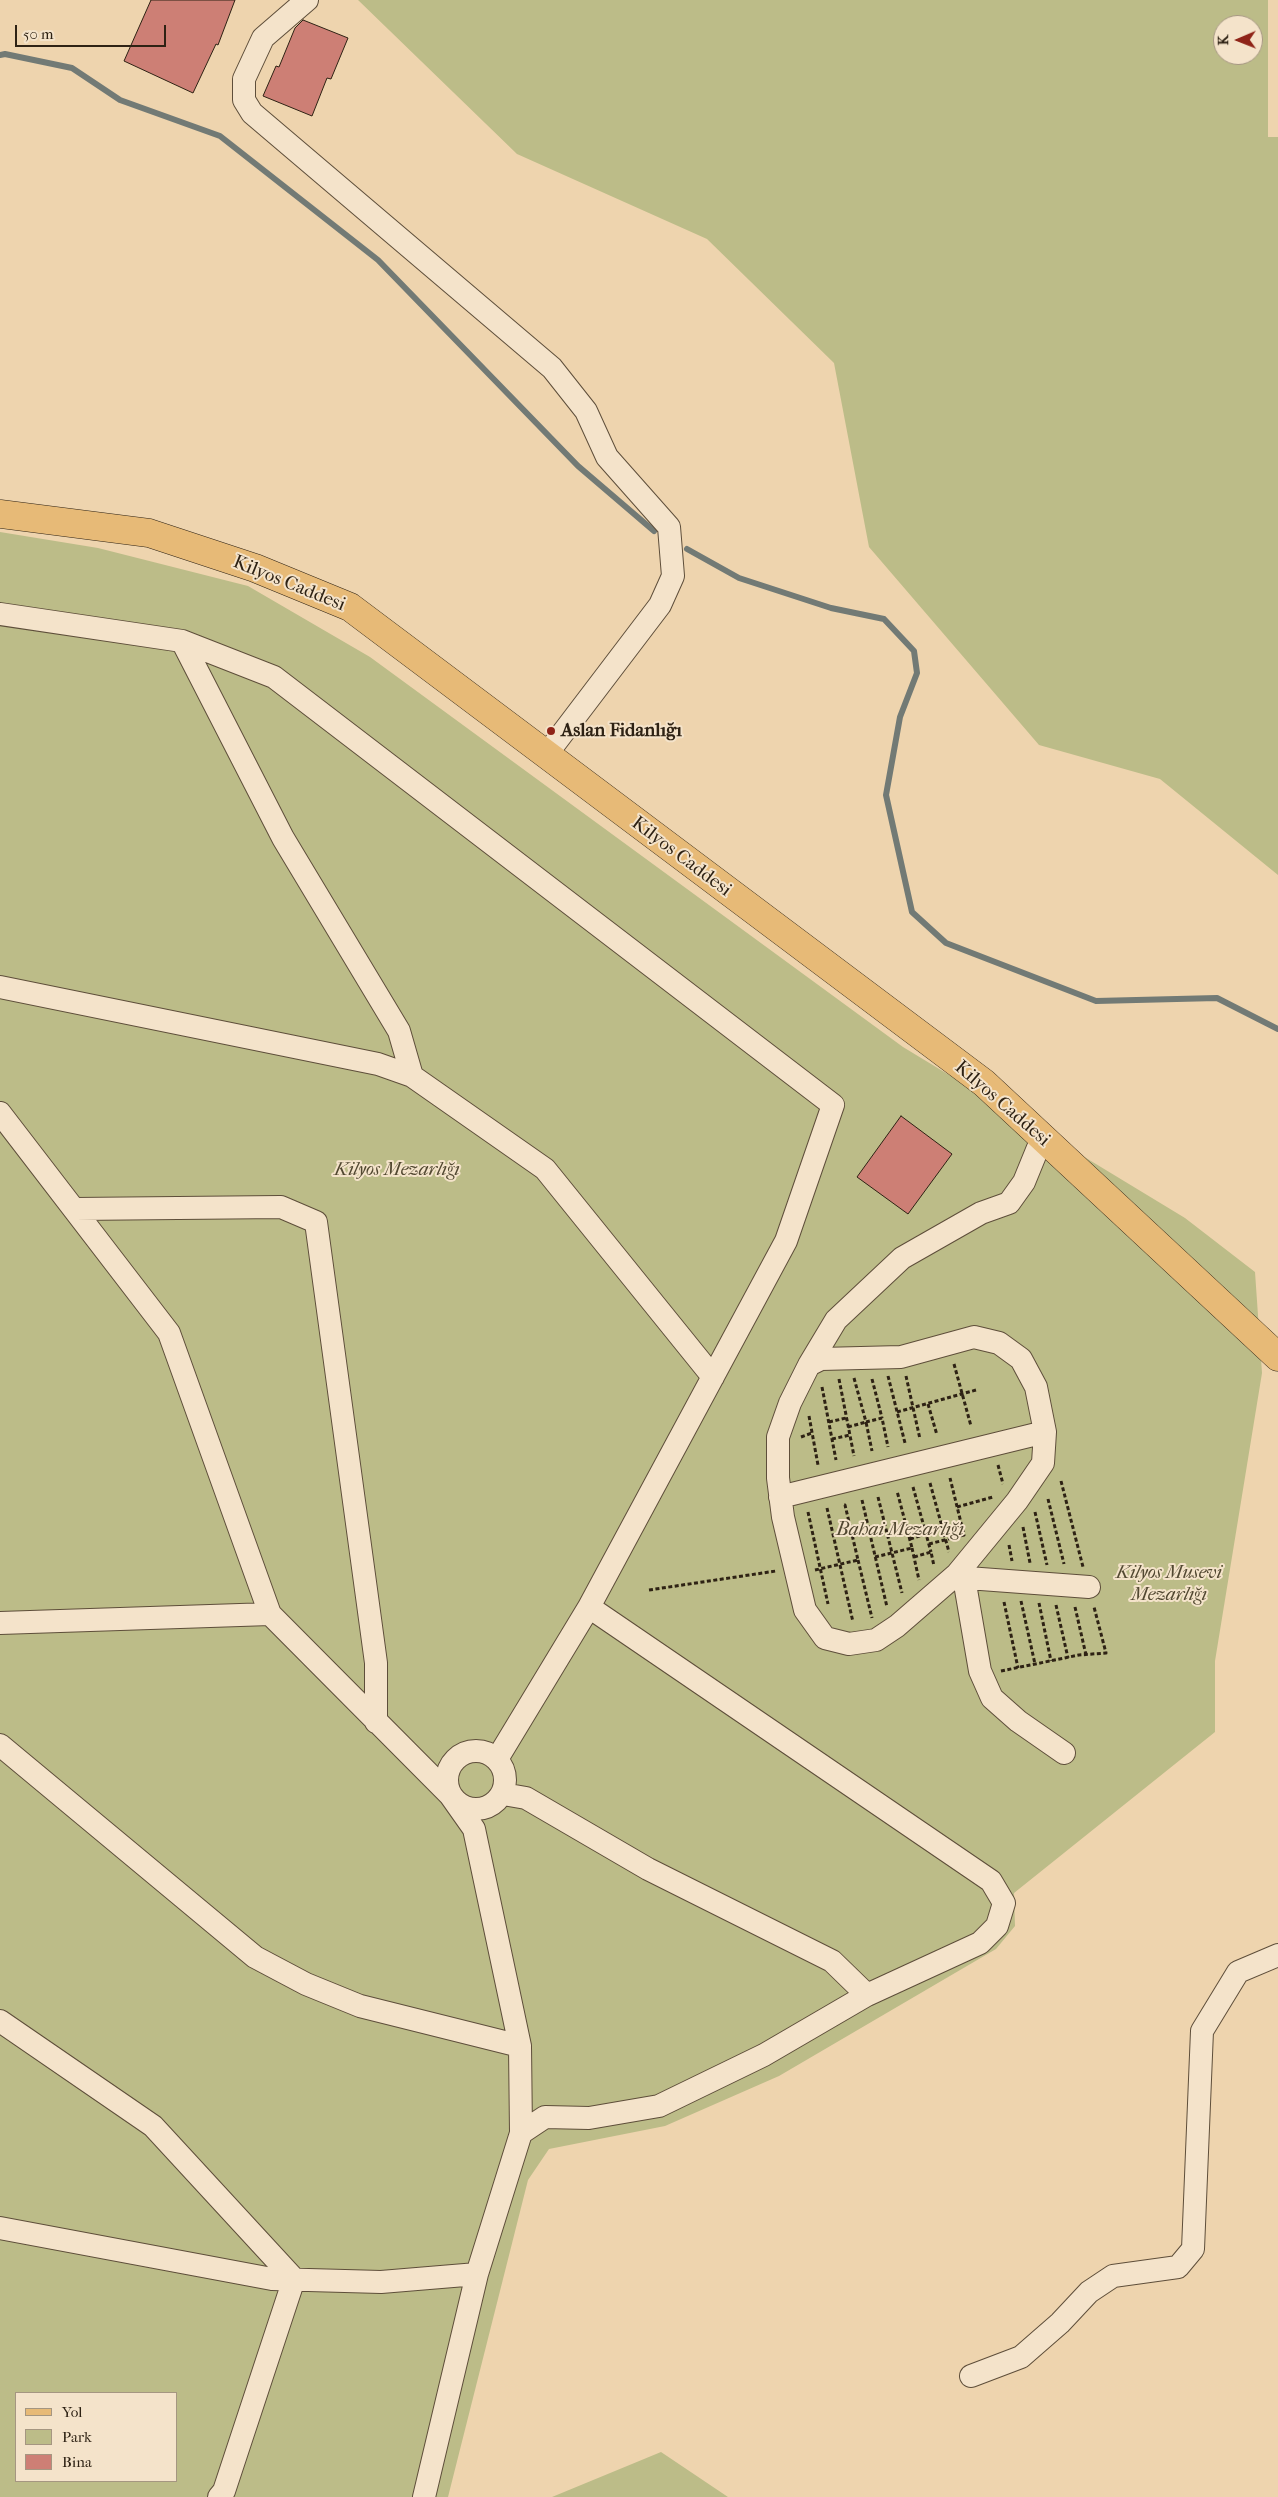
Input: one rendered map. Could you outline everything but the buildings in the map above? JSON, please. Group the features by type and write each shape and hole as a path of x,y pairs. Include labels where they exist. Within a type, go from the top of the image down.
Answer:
{"main road":[{"name":"Kilyos Caddesi","path":"0,514 149,533 255,568 350,607 984,1084 1278,1357"}],"street":[{"path":"307,0 263,38 244,80 244,100 252,113 552,368 586,411 606,457 669,527 673,576 660,605 546,755"},
{"path":"0,614 182,641 274,678 833,1104 786,1242 589,1607 497,1759"},
{"path":"182,641 283,838 399,1031 412,1076"},
{"path":"0,987 378,1064 412,1076 545,1169 713,1377"},
{"path":"0,1113 170,1333 270,1614 376,1722 450,1795 464,1807 475,1810 495,1804 503,1794 506,1780 504,1771 497,1759 486,1752 475,1750 457,1757 450,1764 446,1783 450,1795 474,1829 520,2046 520,2134 477,2274 424,2497"},
{"path":"809,1369 901,1357 974,1337 999,1343 1021,1358 1036,1387 1045,1432 1043,1463 1017,1501 958,1576 892,1626 849,1644 825,1638 804,1610 794,1571 782,1507 778,1437 790,1402 836,1320 902,1258 980,1212 1009,1203 1024,1182 1042,1138"},
{"path":"75,1209 281,1206 316,1222 376,1663 376,1722"},
{"path":"836,1320 830,1341 850,1364"},
{"path":"782,1507 1045,1432"},
{"path":"958,1576 1089,1587"},
{"path":"958,1576 980,1671 992,1698 1018,1721 1064,1753"},
{"path":"520,2134 545,2117 589,2118 659,2106 764,2055 866,1995 980,1943 997,1926 1004,1903 991,1881 589,1607"},
{"path":"0,1623 270,1614"},
{"path":"0,1745 255,1957 306,1984 360,2006 520,2046"},
{"path":"503,1794 526,1798 648,1869 832,1960 866,1995"},
{"path":"971,2376 1021,2357 1060,2323 1089,2292 1113,2276 1178,2267 1193,2250 1202,2031 1238,1972 1278,1955"},
{"path":"0,2021 154,2126 294,2279"},
{"path":"0,2228 272,2279 381,2282 477,2274"},
{"path":"219,2497 224,2492 294,2279"}],"path":[{"path":"953,1360 970,1426"},
{"path":"850,1364 872,1376 897,1373"},
{"path":"850,1364 838,1379 854,1456"},
{"path":"850,1364 872,1451"},
{"path":"809,1369 829,1422 836,1460"},
{"path":"809,1369 818,1465"},
{"path":"905,1371 920,1439"},
{"path":"888,1374 905,1443"},
{"path":"872,1376 888,1447"},
{"path":"897,1412 976,1390"},
{"path":"928,1404 936,1435"},
{"path":"829,1422 846,1418"},
{"path":"848,1427 882,1418"},
{"path":"832,1439 850,1435"},
{"path":"998,1465 1005,1493"},
{"path":"929,1544 964,1534 950,1478"},
{"path":"930,1483 945,1540 958,1576"},
{"path":"913,1487 931,1552"},
{"path":"892,1626 912,1548 897,1492"},
{"path":"957,1507 995,1496"},
{"path":"878,1497 893,1553 892,1626"},
{"path":"862,1500 892,1626"},
{"path":"782,1507 808,1512 845,1505 858,1560 892,1626"},
{"path":"827,1508 840,1564 892,1626"},
{"path":"808,1512 835,1640"},
{"path":"910,1538 926,1534"},
{"path":"875,1557 912,1548"},
{"path":"649,1590 821,1568 858,1560"},
{"path":"1000,1581 1018,1668"}],"green space":[{"path":"358,0 1268,0 1268,137 1278,137 1278,875 1160,779 1039,745 869,547 834,363 707,239 517,154"},
{"name":"Kilyos Mezarlığı","path":"0,532 98,548 248,586 370,657 903,1047 1185,1218 1255,1272 1262,1373 1215,1661 1215,1732 1014,1893 1015,1926 996,1949 779,2076 665,2126 549,2149 528,2180 448,2497 0,2497"},
{"path":"661,2452 728,2497 552,2497"}],"waterway":[{"path":"0,55 5,54 72,68 120,100 220,136 378,260 578,466 654,531"},
{"path":"687,549 739,578 831,608 884,619 914,651 917,673 900,717 886,795 912,912 946,943 1096,1001 1217,998 1278,1029"}],"place":[{"name":"Aslan Fidanlığı","path":"551,731"}],"park label":[{"name":"Bahai Mezarlığı","path":"900,1530"},
{"name":"Kilyos Musevi Mezarlığı","path":"1169,1584"}]}
